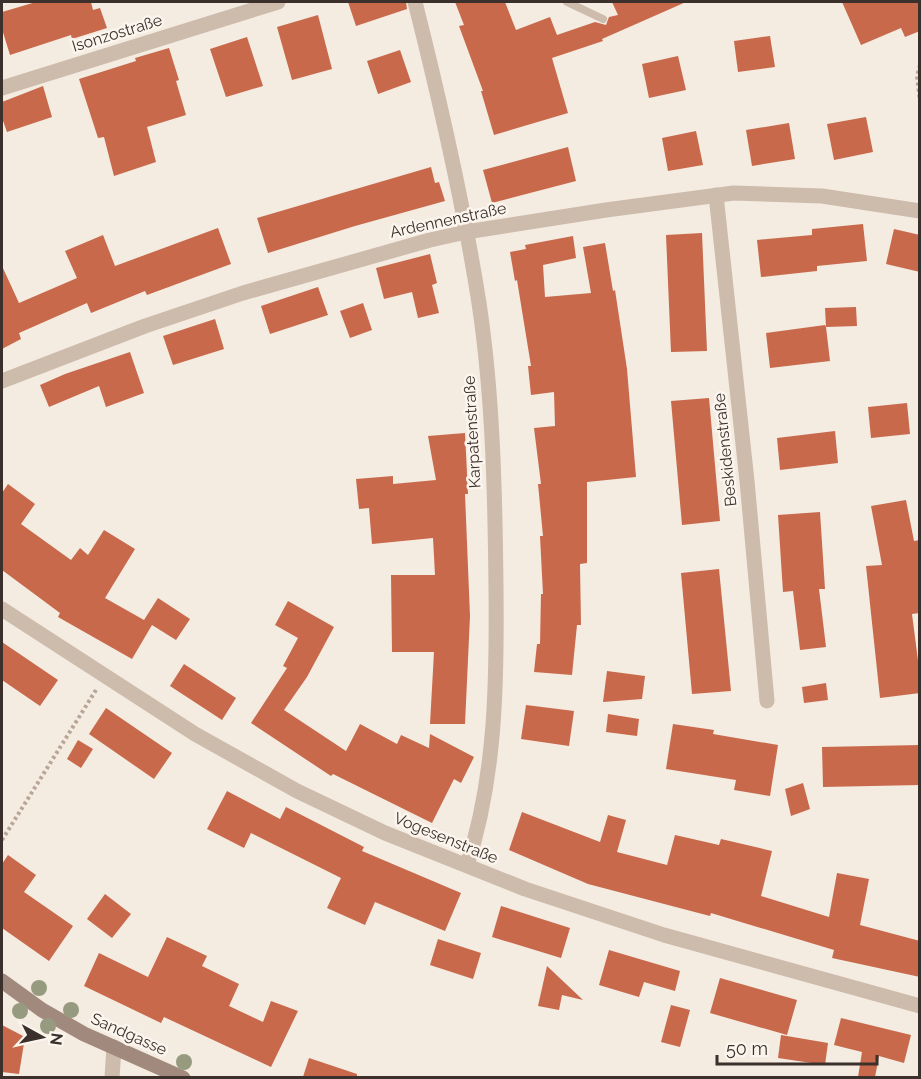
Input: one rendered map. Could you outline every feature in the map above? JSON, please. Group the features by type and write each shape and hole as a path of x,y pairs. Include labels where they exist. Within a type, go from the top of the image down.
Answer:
{"street":[{"name":"Isonzostraße","path":"2,88 278,2"},
{"name":"Karpatenstraße","path":"415,2 451,156 479,303 486,362 492,459 497,639 489,761 478,833 467,865"},
{"name":"Ardennenstraße","path":"2,381 145,326 243,293 429,240 466,232 734,193 822,196 881,203 920,211"},
{"name":"Beskidenstraße","path":"716,195 747,481 767,700"},
{"name":"Vogesenstraße","path":"2,609 195,734 297,791 386,833 525,889 664,934 920,1006"},
{"name":"Sandgasse","path":"2,981 42,1010 84,1034 183,1077"},
{"path":"112,1077 114,1047"}],"lane":[{"path":"567,2 603,19"}],"path":[{"path":"920,65 917,76 920,102"},
{"path":"2,840 104,676"}],"building":[{"path":"36,2 91,2 93,10 100,8 107,28 72,39 71,35 10,55 2,29 2,12"},
{"path":"348,2 406,2 407,9 356,26"},
{"path":"455,2 505,2 516,30 550,17 557,35 595,22 606,25 609,17 618,15 612,2 686,2 602,39 603,41 552,58 568,113 494,135 481,91 483,91 459,26 464,25"},
{"path":"842,2 920,2 920,31 905,37 901,28 861,45"},
{"path":"318,15 332,69 292,80 277,27"},
{"path":"770,36 775,67 738,72 734,41"},
{"path":"247,37 263,86 226,97 210,49"},
{"path":"169,48 179,80 176,81 186,115 147,127 156,162 114,176 104,137 98,138 79,79"},
{"path":"400,50 411,82 378,94 367,61"},
{"path":"678,56 686,90 649,98 642,64"},
{"path":"43,86 52,117 7,132 2,118 2,102"},
{"path":"866,117 873,152 834,160 827,124"},
{"path":"789,123 795,159 752,166 746,130"},
{"path":"696,131 703,165 668,171 662,138"},
{"path":"568,147 576,181 492,203 483,170"},
{"path":"431,167 435,183 439,182 445,201 268,253 257,218"},
{"path":"863,224 867,261 817,266 817,271 761,277 757,240 812,235 812,229"},
{"path":"218,228 231,264 147,295 145,291 91,313 87,303 19,333 21,339 2,349 2,266 19,303 77,278 65,251 103,235 115,266"},
{"path":"894,229 920,235 920,272 886,264"},
{"path":"702,233 707,351 671,352 666,235"},
{"path":"573,236 576,258 543,265 545,297 591,293 583,247 605,243 627,369 636,477 587,482 587,563 580,564 581,625 577,625 572,675 534,672 537,644 540,644 541,594 543,594 540,536 543,536 538,484 541,484 534,428 555,426 554,392 531,395 528,366 531,366 517,280 515,281 510,252 526,249 525,245"},
{"path":"430,254 437,283 432,285 439,313 418,318 412,292 384,299 376,268"},
{"path":"318,287 328,315 270,334 261,306"},
{"path":"363,303 372,330 350,338 340,311"},
{"path":"856,307 857,326 826,327 825,308"},
{"path":"215,319 224,349 173,365 163,336"},
{"path":"825,325 830,361 770,368 766,333"},
{"path":"130,352 144,393 106,407 99,386 49,407 40,385"},
{"path":"709,398 720,521 682,525 671,401"},
{"path":"907,403 910,434 871,438 868,407"},
{"path":"835,431 838,463 780,470 777,438"},
{"path":"465,433 470,616 465,724 430,724 434,652 392,652 391,575 435,575 433,538 372,544 369,508 359,509 356,479 393,476 393,484 436,480 428,436"},
{"path":"8,484 35,504 21,524 71,560 80,548 88,555 104,530 135,549 105,598 144,620 158,598 190,619 176,640 152,625 132,659 58,617 60,613 2,570 2,493"},
{"path":"906,500 914,541 920,540 920,613 912,614 920,693 880,698 866,566 882,565 871,506"},
{"path":"820,512 825,589 819,589 826,647 800,650 793,591 783,592 778,515"},
{"path":"719,569 731,691 692,694 681,573"},
{"path":"288,601 334,627 307,677 284,710 346,751 360,724 397,744 401,735 429,748 430,734 474,757 461,783 454,779 432,823 333,774 331,776 251,723 287,668 283,666 298,638 275,625"},
{"path":"2,642 58,680 40,706 2,680"},
{"path":"184,664 236,698 222,720 170,686"},
{"path":"607,671 645,676 642,699 603,702"},
{"path":"826,683 828,700 804,703 802,687"},
{"path":"526,705 574,711 569,746 521,739"},
{"path":"106,708 172,753 154,779 89,734"},
{"path":"608,714 639,719 637,736 606,732"},
{"path":"673,724 714,730 713,734 778,745 770,796 734,790 736,780 666,769"},
{"path":"78,740 93,749 81,768 67,759"},
{"path":"920,745 920,785 823,787 822,747"},
{"path":"803,783 810,809 791,816 785,789"},
{"path":"227,791 280,819 286,807 364,847 362,851 461,893 445,931 375,902 365,925 327,908 341,878 251,833 244,848 207,829"},
{"path":"522,812 600,842 608,815 626,820 617,852 667,865 675,835 719,845 721,839 772,851 761,896 829,917 837,873 869,879 860,925 920,941 920,977 832,958 834,950 711,913 710,916 588,884 509,850"},
{"path":"8,855 36,875 24,892 73,926 49,961 2,928 2,864"},
{"path":"105,894 131,914 112,938 87,919"},
{"path":"501,906 570,928 561,958 492,937"},
{"path":"167,937 207,956 202,966 239,984 229,1006 263,1022 271,1001 298,1011 271,1067 164,1017 161,1023 84,986 99,953 148,977"},
{"path":"438,939 481,953 473,979 430,965"},
{"path":"609,950 680,971 675,991 644,982 639,997 599,985"},
{"path":"547,966 583,1000 562,995 559,1010 538,1006"},
{"path":"720,978 797,1000 787,1035 710,1013"},
{"path":"671,1005 690,1010 680,1047 661,1042"},
{"path":"841,1018 911,1035 904,1063 879,1056 875,1077 858,1077 862,1052 834,1045"},
{"path":"2,1025 25,1037 19,1074 2,1072"},
{"path":"781,1035 828,1043 825,1065 778,1058"},
{"path":"309,1058 357,1074 357,1077 303,1077"}]}
